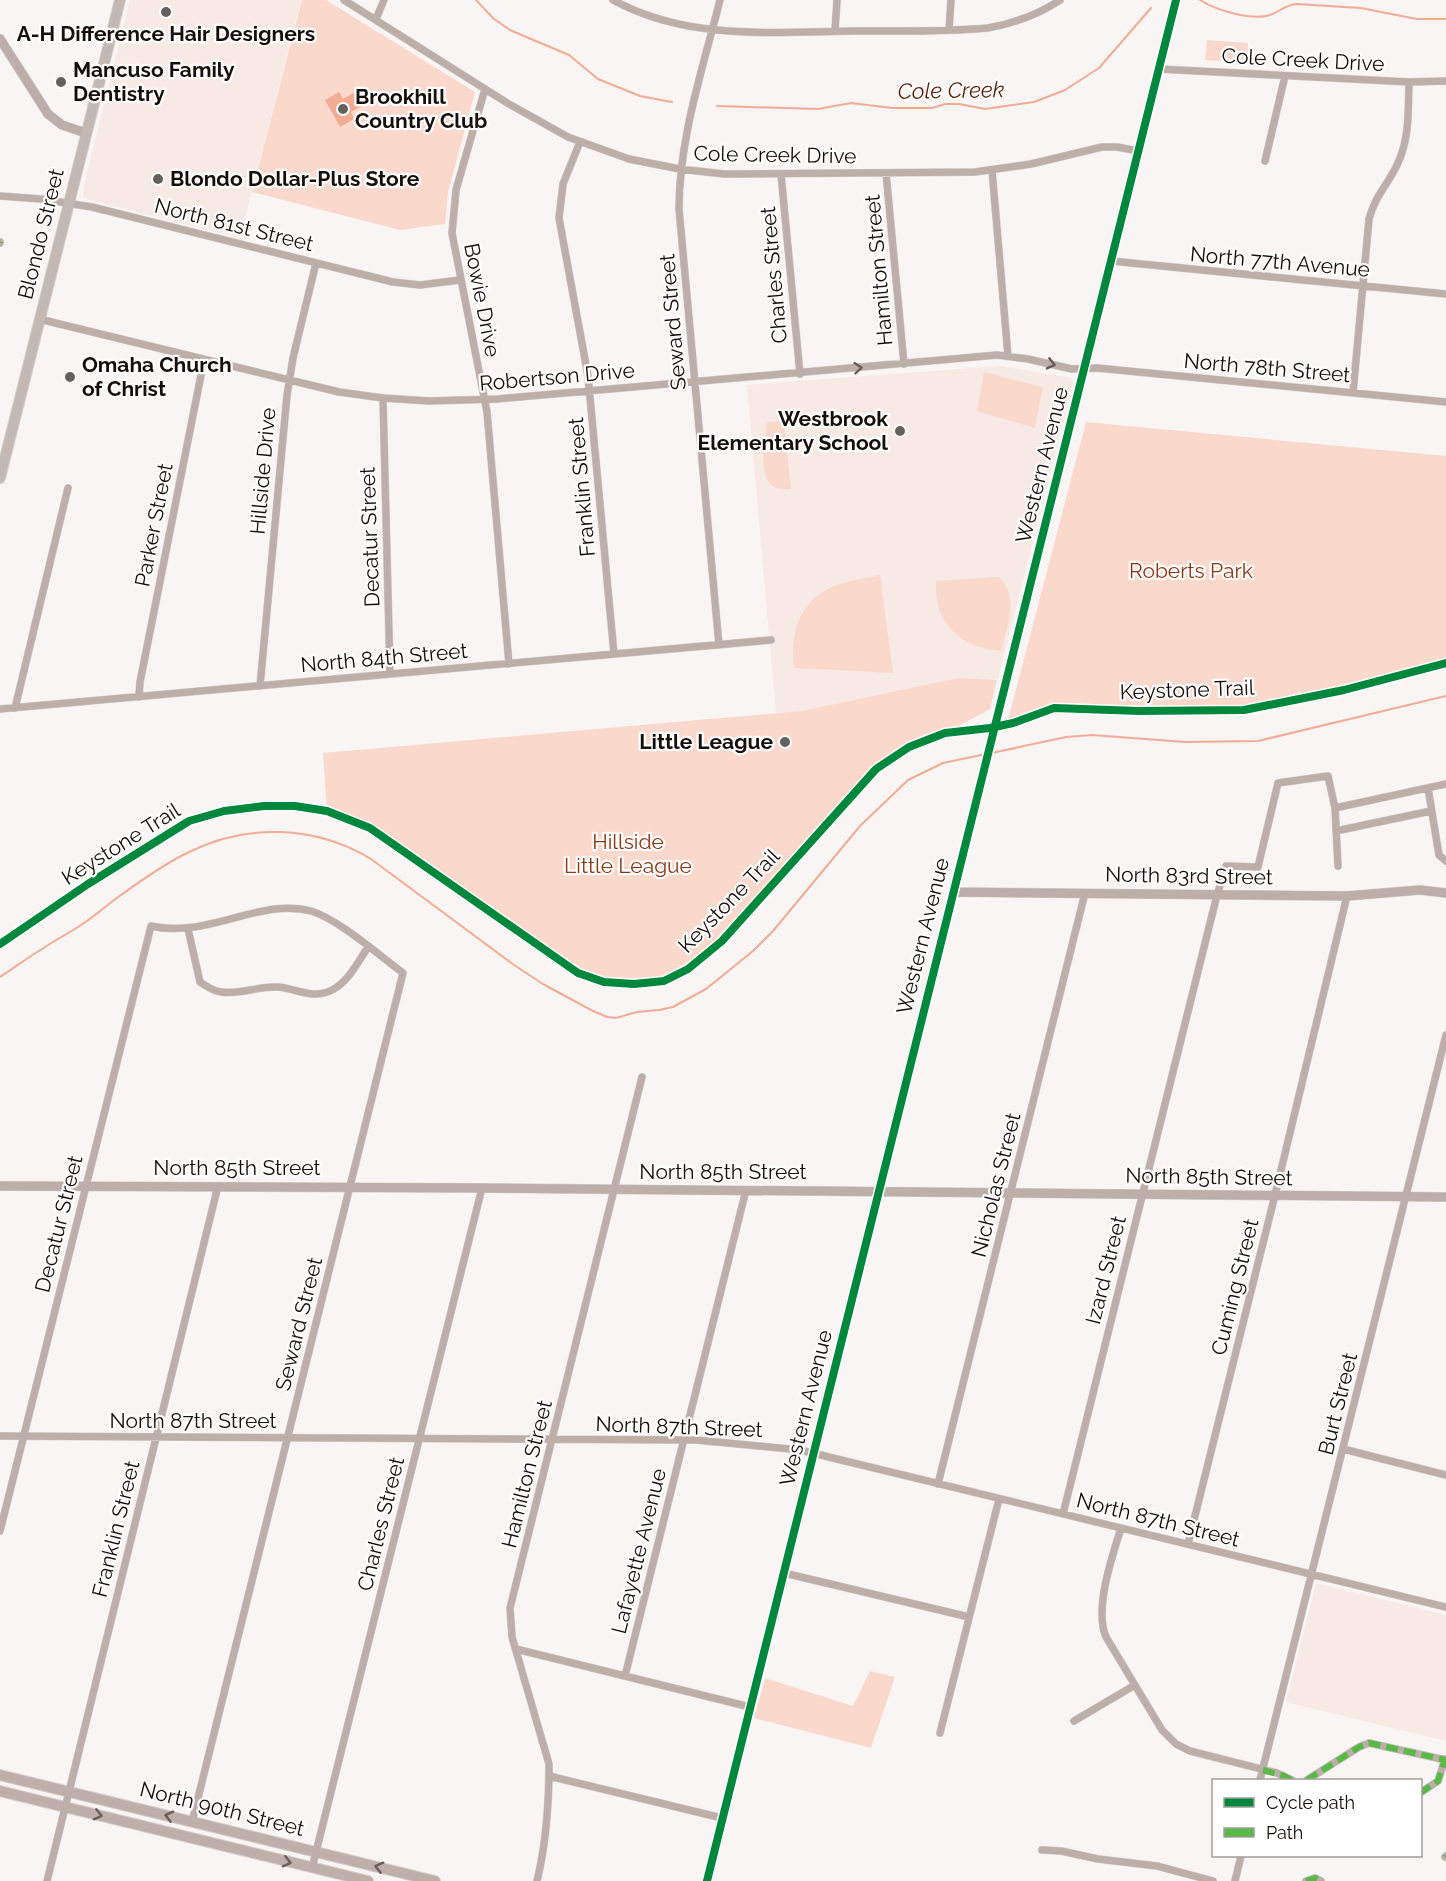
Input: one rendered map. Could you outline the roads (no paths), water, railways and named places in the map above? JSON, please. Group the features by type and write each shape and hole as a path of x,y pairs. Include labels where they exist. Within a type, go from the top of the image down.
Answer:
{"main road":[{"name":"Blondo Street","path":"0,478 120,0"},
{"name":"North 90th Street","path":"0,1775 317,1852 410,1878 435,1881"},
{"name":"North 90th Street","path":"0,1791 368,1881"}],"street":[{"name":"Cole Creek Drive","path":"344,0 544,125 580,142 629,159 680,169 724,174 992,170 1031,164 1102,147 1138,151"},
{"path":"376,19 384,0"},
{"path":"613,0 657,19 712,30 745,33 975,29 1005,25 1034,15 1060,0"},
{"name":"Seward Street","path":"719,645 679,209 680,169 685,142 720,0"},
{"path":"835,31 837,0"},
{"path":"949,30 951,0"},
{"name":"Western Avenue","path":"706,1881 1176,0"},
{"path":"0,39 48,114 62,125 87,133"},
{"name":"Cole Creek Drive","path":"1159,69 1409,82 1446,81"},
{"path":"1264,161 1285,76"},
{"path":"1353,393 1372,208 1396,168 1404,148 1408,127 1409,82"},
{"name":"Bowie Drive","path":"485,89 453,204 452,233 485,400 493,463 509,664"},
{"name":"Franklin Street","path":"580,142 563,184 559,218 589,391 614,654"},
{"path":"992,170 1008,356"},
{"name":"Hamilton Street","path":"886,173 904,364"},
{"name":"Charles Street","path":"781,174 800,374"},
{"name":"North 81st Street","path":"0,196 69,202 401,283 428,284 460,280"},
{"name":"North 77th Avenue","path":"1111,261 1446,294"},
{"name":"Hillside Drive","path":"260,686 289,381 316,263"},
{"name":"Robertson Drive","path":"39,319 339,392 429,401 485,400 970,359 981,356 1028,358 1072,369 1084,368"},
{"name":"Parker Street","path":"139,697 140,681 204,360"},
{"name":"North 78th Street","path":"1084,368 1446,402"},
{"name":"Decatur Street","path":"383,398 390,674"},
{"path":"15,708 68,488"},
{"name":"North 84th Street","path":"0,709 771,640"},
{"name":"Izard Street","path":"1063,1514 1226,866 1258,867 1278,783 1328,776 1335,808"},
{"path":"1338,866 1335,808 1446,784"},
{"path":"1428,788 1439,855 1446,861"},
{"path":"1336,831 1431,811"},
{"name":"North 83rd Street","path":"953,892 1347,896 1424,890 1446,885"},
{"name":"North 83rd Street","path":"1424,890 1446,893"},
{"name":"Nicholas Street","path":"938,1484 1085,893"},
{"name":"Cuming Street","path":"1188,1544 1347,896"},
{"path":"293,908 321,915 368,947 344,981 325,993 311,994 278,987 223,993 214,991 200,982 188,929 274,909 293,908"},
{"name":"Decatur Street","path":"0,1531 151,926 165,930 188,929"},
{"name":"Seward Street","path":"192,1822 403,973 368,947"},
{"name":"Burt Street","path":"1260,1779 1446,1035"},
{"name":"Hamilton Street","path":"537,1881 549,1776 546,1752 510,1627 510,1608 642,1077"},
{"name":"North 85th Street","path":"0,1186 1446,1197"},
{"name":"Franklin Street","path":"47,1881 218,1186"},
{"name":"Charles Street","path":"312,1868 482,1188"},
{"name":"Lafayette Avenue","path":"625,1676 746,1190"},
{"name":"North 87th Street","path":"0,1436 684,1440 800,1450 1446,1607"},
{"path":"1343,1449 1446,1475"},
{"path":"940,1733 999,1499"},
{"path":"1121,1528 1102,1602 1101,1622 1106,1637 1162,1730 1176,1744 1190,1751 1290,1779"},
{"path":"784,1573 969,1617"},
{"path":"516,1649 750,1707"},
{"path":"1074,1722 1135,1685"},
{"path":"1309,1779 1369,1743 1446,1760 1438,1781 1422,1792"},
{"path":"549,1776 722,1818"},
{"path":"1042,1850 1157,1866 1213,1881"},
{"path":"1235,1881 1241,1857"},
{"path":"1306,1881 1315,1878 1321,1881"}],"waterway":[{"name":"Cole Creek","path":"476,0 494,19 510,30 569,55 598,79 640,96 672,102"},
{"name":"Cole Creek","path":"1200,0 1224,11 1254,17 1270,15 1296,4 1361,8 1417,19 1446,19"},
{"name":"Cole Creek","path":"717,106 818,109 851,103 892,108 932,108 945,104 959,104 985,109 1034,102 1065,90 1099,68 1151,8"},
{"path":"992,753 1066,737 1092,735 1185,742 1258,741 1446,696"},
{"path":"0,977 81,925 178,857 233,836 280,832 304,834 327,840 371,859 514,965 591,1010 616,1018 637,1012 673,1007 706,989 753,951 773,931 860,826 908,780 943,763 986,754"}],"place":[{"name":"A-H Difference Hair Designers","path":"166,12"},
{"name":"Mancuso Family Dentistry","path":"61,82"},
{"name":"Brookhill Country Club","path":"343,109"},
{"name":"Blondo Dollar-Plus Store","path":"158,179"},
{"name":"Omaha Church of Christ","path":"70,377"},
{"name":"Westbrook Elementary School","path":"900,431"},
{"name":"Little League","path":"785,742"}],"park label":[{"name":"Roberts Park","path":"1191,571"},
{"name":"Hillside Little League","path":"628,854"}]}
